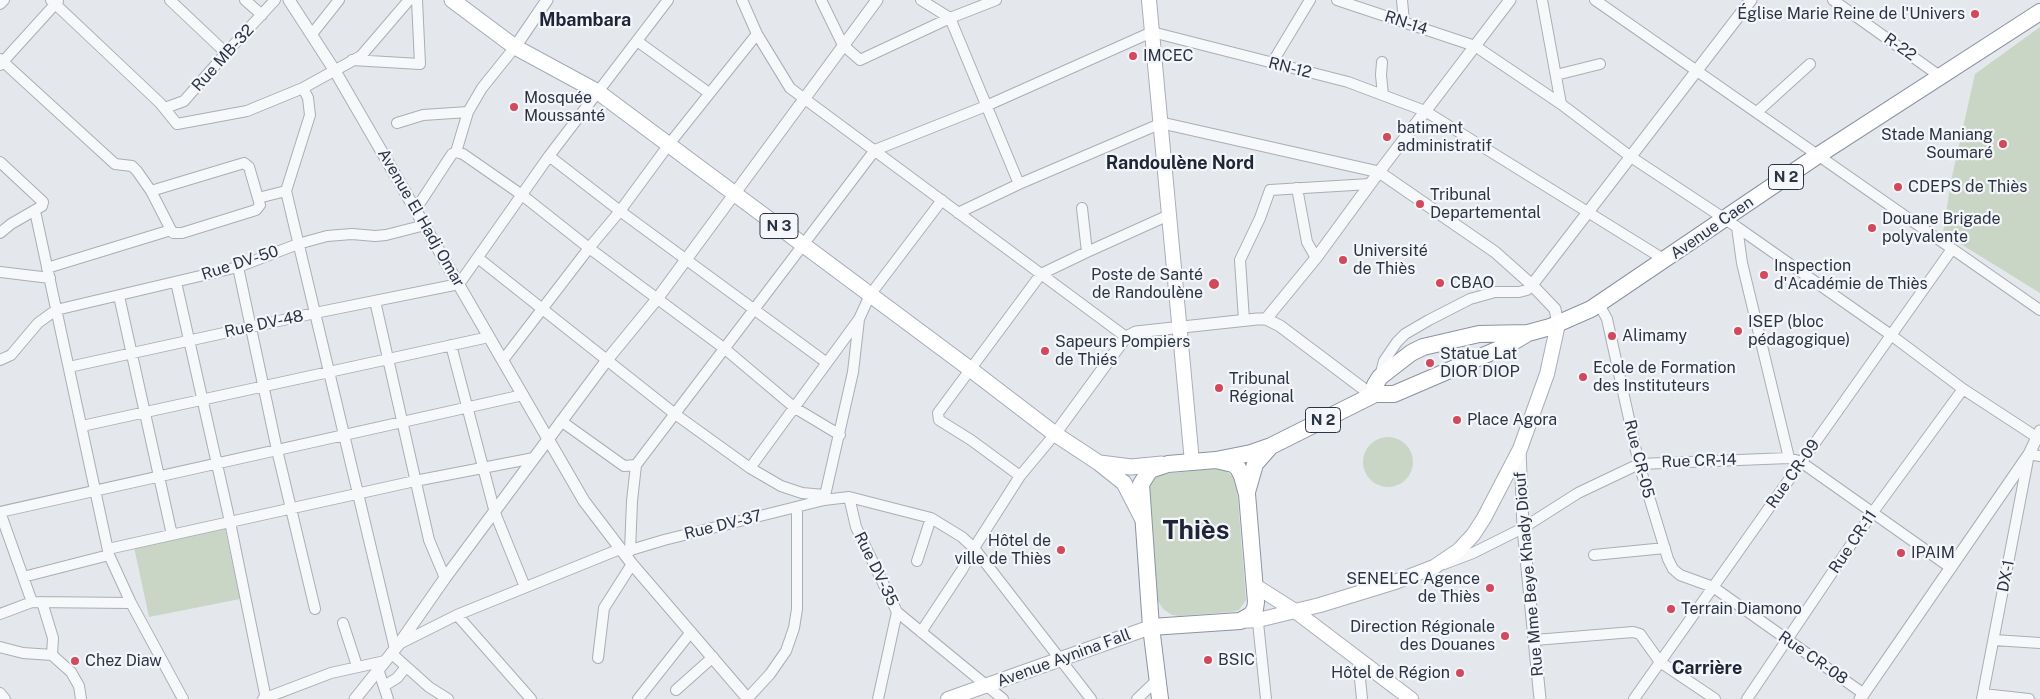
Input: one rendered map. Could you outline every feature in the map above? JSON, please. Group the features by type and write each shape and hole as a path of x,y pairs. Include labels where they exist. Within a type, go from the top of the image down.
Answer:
{"highway":[{"name":"Avenue Caen","path":"1271,446 1374,395 1394,394 1506,346 1528,333 1558,324 1599,304 1666,260 1731,223 1818,155 2040,12"},
{"name":"Avenue Caen","path":"1380,377 1410,353 1423,347 1479,334 1528,333"},
{"path":"1374,395 1375,385 1380,377"},
{"name":"N 2","path":"1216,460 1251,453 1271,446"},
{"name":"N 2","path":"1247,494 1254,464 1271,446"},
{"path":"1151,627 1240,621 1251,615 1256,602 1246,484 1238,468 1232,464 1216,460 1168,464 1150,470 1144,476 1140,491 1151,627 1160,699"}],"main road":[{"name":"N 3","path":"452,0 515,47 598,92 670,144 1055,434 1099,463 1124,483 1143,519"},
{"path":"1149,0 1162,123 1192,462"},
{"path":"1240,621 1258,620 1294,611 1395,582 1434,567 1459,550 1473,535 1484,518 1520,449 1547,374 1558,324"},
{"name":"N 3","path":"1099,463 1131,467 1168,464"},
{"path":"1254,585 1294,611 1411,699"},
{"name":"Avenue Aynina Fall","path":"948,699 1151,627"}],"street":[{"path":"0,4 4,0"},
{"path":"170,0 226,53"},
{"path":"245,0 262,15"},
{"name":"Rue MB-32","path":"165,108 184,101 275,0"},
{"name":"Avenue El Hadj Omar","path":"289,0 312,34 425,225 584,501 624,551 632,564"},
{"path":"312,34 340,0"},
{"path":"151,191 244,163 248,167 260,205 256,210 182,233 173,233 151,191 132,166 115,164 1,62 55,1 165,108 175,122 183,124 247,112 303,88 334,71 361,56 409,0"},
{"path":"352,60 389,64 420,64 418,0"},
{"path":"416,210 452,154 456,152 468,112 482,88 515,47 547,0"},
{"path":"459,284 549,156 668,0"},
{"path":"742,0 757,34 790,88 1126,337"},
{"path":"821,0 842,45 860,60 950,18 996,0"},
{"path":"355,699 607,360 657,299 842,45 877,0"},
{"path":"921,0 950,18 1020,184"},
{"path":"1272,63 1310,0"},
{"name":"RN-14","path":"1337,0 1475,46 1562,104 1631,157 1731,223 1963,388 2039,435"},
{"path":"1402,0 1404,22"},
{"path":"1266,319 1316,258 1510,0"},
{"path":"1542,0 1562,104"},
{"path":"1595,0 2040,310"},
{"path":"1380,377 1384,360 1405,334 1470,299 1496,292 1519,292 1527,290 1532,285 1696,70 1752,0"},
{"name":"R-22","path":"1833,0 1941,77"},
{"path":"624,551 636,465 875,150 986,106 1152,32"},
{"name":"RN-12","path":"1152,32 1348,82 1425,111 1666,260"},
{"path":"503,360 757,34"},
{"path":"637,41 709,94"},
{"path":"1382,62 1383,95"},
{"path":"1556,75 1600,64"},
{"path":"1757,112 1810,64"},
{"path":"303,88 308,98 310,115 286,191 358,494 389,655 384,686 388,699"},
{"path":"397,123 422,115 468,112"},
{"path":"958,213 1020,184 1162,123 1379,172 1495,252 1532,285 1555,309 1558,324"},
{"path":"456,152 464,154 522,194 589,248 725,349 795,408 840,435"},
{"path":"549,156 620,211 827,363"},
{"path":"0,162 40,198 42,206 23,216 0,233"},
{"path":"1244,320 1240,260 1242,252 1251,240 1270,190 1370,184"},
{"path":"1297,188 1307,242 1316,258"},
{"path":"258,198 286,191"},
{"path":"750,468 859,319 870,294 942,200"},
{"path":"1082,208 1087,252"},
{"path":"35,211 109,552 132,603 183,699"},
{"path":"1020,476 939,420 938,413 1041,274 1169,215"},
{"path":"1731,223 1789,458"},
{"name":"Rue DV-50","path":"56,310 238,267 298,244 339,234 386,235 425,225"},
{"path":"0,272 49,273 171,230"},
{"name":"Rue CR-09","path":"1634,699 1952,249"},
{"path":"478,258 675,414 750,468 781,486 824,498 850,497 931,518 962,537 974,548 1091,699"},
{"path":"238,267 252,327 262,387 276,450 315,609"},
{"path":"176,282 230,522 265,699"},
{"name":"Rue DV-48","path":"69,367 315,313 459,284"},
{"path":"119,296 172,535"},
{"path":"375,301 404,422 429,540 445,578"},
{"name":"Rue CR-05","path":"1599,304 1607,319 1638,464 1673,569 1680,575 1713,587"},
{"path":"0,360 11,355 38,323 56,310"},
{"path":"824,498 853,372 859,319"},
{"path":"921,632 1020,476 1055,434 1126,337 1136,332 1180,326 1266,319 1280,326 1374,395"},
{"path":"82,426 489,337"},
{"path":"451,345 495,513 525,587"},
{"name":"Rue CR-11","path":"1747,699 1873,512 1963,388"},
{"path":"52,655 53,638 37,602 23,577 0,512 523,395"},
{"path":"562,421 624,466 636,465"},
{"path":"1862,696 1951,568 2035,455 2039,435"},
{"name":"Rue Mme Beye Khady Diouf","path":"1520,449 1522,528 1540,699"},
{"name":"DX-1","path":"1983,697 2035,455"},
{"path":"23,577 172,535 415,481 534,458"},
{"name":"Rue CR-14","path":"1434,567 1473,553 1522,528 1578,493 1638,464 1789,458 1801,462 1951,568"},
{"name":"Rue DV-35","path":"850,497 856,527 897,612 878,699"},
{"name":"Rue DV-37","path":"265,699 331,673 389,655 458,615 525,587 624,551 824,498"},
{"path":"598,658 604,608 632,564 747,699 770,674 786,651 794,628 796,608 797,506"},
{"path":"917,561 931,518"},
{"path":"1594,555 1665,548"},
{"name":"Rue CR-08","path":"1713,587 1862,696"},
{"path":"0,614 37,602 132,603"},
{"path":"1256,602 1266,699"},
{"path":"897,612 1002,699"},
{"path":"458,615 531,699"},
{"path":"343,623 357,666"},
{"path":"638,699 691,632"},
{"path":"1534,640 1633,632 1640,634 1660,662 1715,699"},
{"path":"1994,640 2040,643"},
{"path":"0,646 23,653 52,655 71,672 78,686 81,699"},
{"path":"389,655 429,687 448,699"},
{"path":"676,690 713,657"},
{"path":"1358,659 1362,699"},
{"path":"384,686 397,678 406,667"},
{"path":"1137,699 1158,679"},
{"path":"0,693 5,699"},
{"path":"1983,697 2029,699"}],"green space":[{"name":"Stade Maniang Soumaré","path":"2040,27 2040,293 1943,233 1951,181 1975,74"},
{"path":"1383,437 1393,437 1406,444 1413,457 1413,467 1406,480 1393,487 1383,487 1374,483 1367,476 1363,467 1363,457 1367,448 1374,441"},
{"path":"1219,468 1232,476 1237,488 1246,600 1239,610 1231,612 1172,615 1163,609 1158,601 1147,490 1150,482 1155,477 1164,474"},
{"path":"225,529 240,599 149,617 134,547"}],"place":[{"name":"Église Marie Reine de l'Univers","path":"1975,14"},
{"name":"IMCEC","path":"1133,56"},
{"name":"Mosquée Moussanté","path":"514,107"},
{"name":"batiment administratif","path":"1387,137"},
{"name":"Stade Maniang Soumaré","path":"2003,144"},
{"name":"CDEPS de Thiès","path":"1898,187"},
{"name":"Tribunal Departemental","path":"1420,204"},
{"name":"Douane Brigade polyvalente","path":"1872,228"},
{"name":"Université de Thiès","path":"1343,260"},
{"name":"Inspection d'Académie de Thiès","path":"1764,275"},
{"name":"CBAO","path":"1440,283"},
{"name":"Poste de Santé de Randoulène","path":"1214,284"},
{"name":"ISEP (bloc pédagogique)","path":"1738,331"},
{"name":"Alimamy","path":"1612,336"},
{"name":"Sapeurs Pompiers de Thiés","path":"1045,351"},
{"name":"Statue Lat DIOR DIOP","path":"1430,363"},
{"name":"Ecole de Formation des Instituteurs","path":"1583,377"},
{"name":"Tribunal Régional","path":"1219,388"},
{"name":"Place Agora","path":"1457,420"},
{"name":"Hôtel de ville de Thiès","path":"1061,550"},
{"name":"IPAIM","path":"1901,553"},
{"name":"SENELEC Agence de Thiès","path":"1490,588"},
{"name":"Terrain Diamono","path":"1671,609"},
{"name":"Direction Régionale des Douanes","path":"1505,636"},
{"name":"BSIC","path":"1208,660"},
{"name":"Chez Diaw","path":"75,661"},
{"name":"Hôtel de Région","path":"1460,673"}],"district":[{"name":"Mbambara","path":"585,20"},
{"name":"Randoulène Nord","path":"1180,163"},
{"name":"Thiès","path":"1196,531"},
{"name":"Carrière","path":"1707,668"}]}
